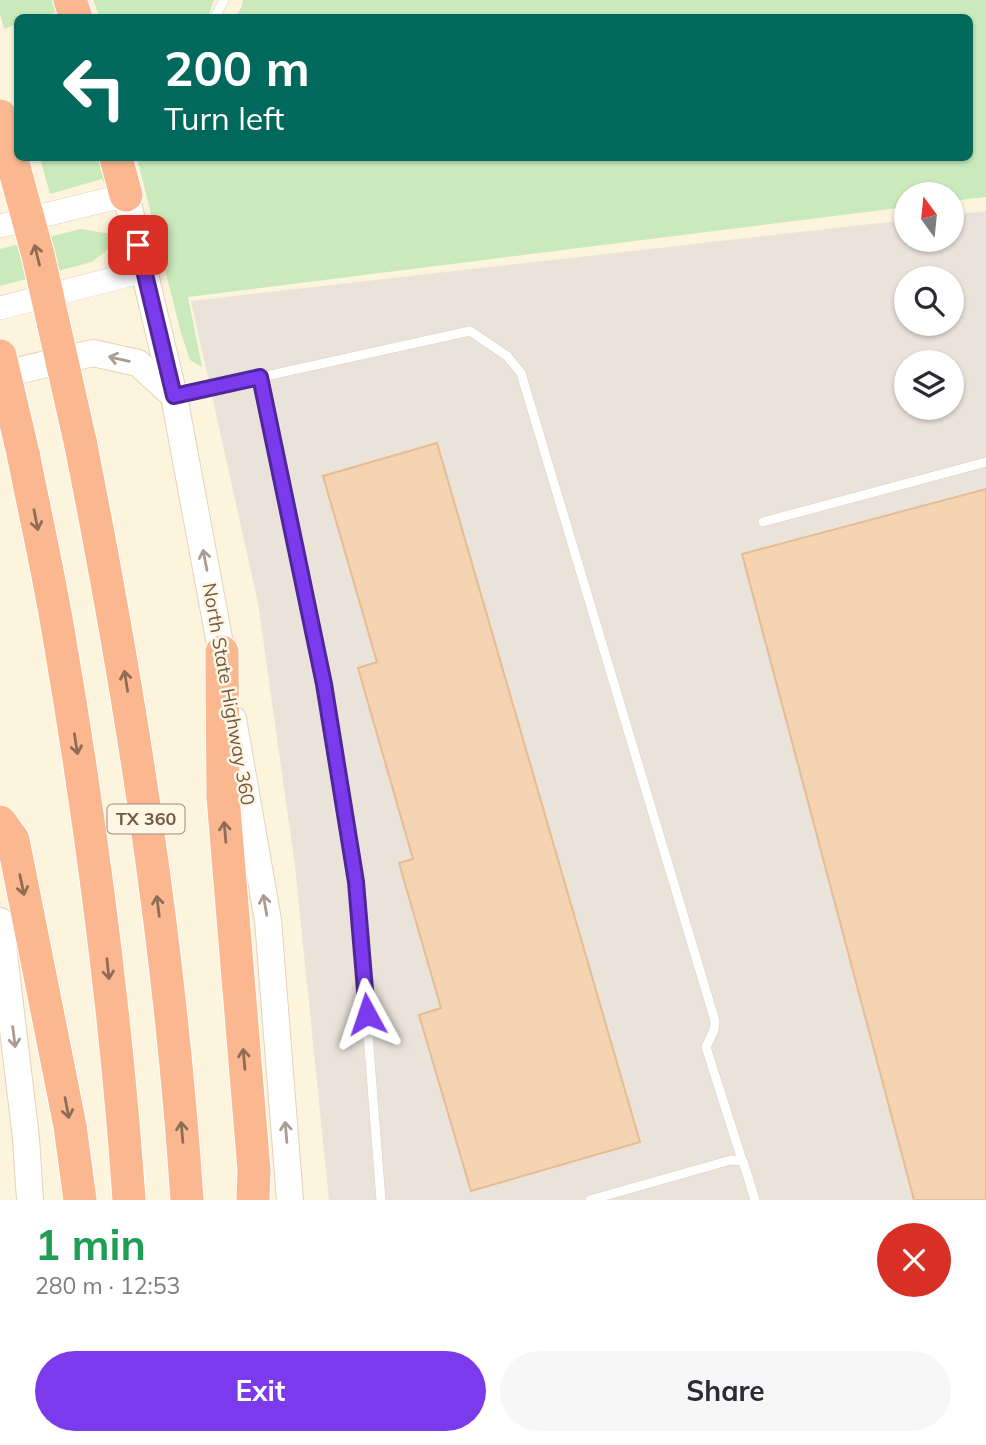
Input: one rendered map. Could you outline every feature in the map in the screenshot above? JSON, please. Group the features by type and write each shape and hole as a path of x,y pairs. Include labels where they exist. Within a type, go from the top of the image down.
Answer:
{"highway":[{"name":"TX 360","path":"0,116 38,255 113,603 138,755 173,1023 187,1200"},
{"path":"117,161 126,195"},
{"name":"TX 360","path":"0,356 23,453 59,633 95,862 129,1200"},
{"path":"222,652 223,797 254,1170 253,1200"},
{"path":"0,822 13,840 70,1126 80,1200"}],"main road":[{"name":"North State Highway 360","path":"126,195 174,396 268,920 290,1200"},
{"path":"0,375 93,353 138,363 174,396"},
{"path":"0,920 26,1138 30,1200"}],"street":[{"path":"0,226 126,195"},
{"path":"0,308 145,271"}],"lane":[{"path":"174,396 470,331 507,356 521,373 715,1021 715,1030 706,1047 755,1200"},
{"path":"260,377 324,684 356,882 381,1200"},
{"path":"762,522 986,462"},
{"path":"590,1200 731,1160 742,1160"}],"shaded area":[{"path":"986,211 986,1200 329,1200 295,866 258,603 191,301 894,221 894,252 964,252 964,214"}],"green space":[{"path":"0,0 53,0 57,12 14,14 14,25 4,29"},
{"path":"93,0 214,0 209,14 98,14"},
{"path":"243,0 986,0 986,197 964,200 964,182 894,182 894,209 188,297 202,367 190,360 181,333 138,161 973,161 973,14 237,14"},
{"path":"41,161 106,161 110,176 106,186 102,179 50,194"},
{"path":"81,229 111,234 117,239 115,244 92,262 0,286 0,249"}],"building":[{"path":"437,443 640,1142 471,1191 419,1015 441,1008 399,863 413,859 358,668 377,662 323,476"},
{"path":"986,489 986,1200 914,1200 742,554"}],"route":[{"path":"138,245 174,396 260,377 324,684 356,882 367,1014"}]}
